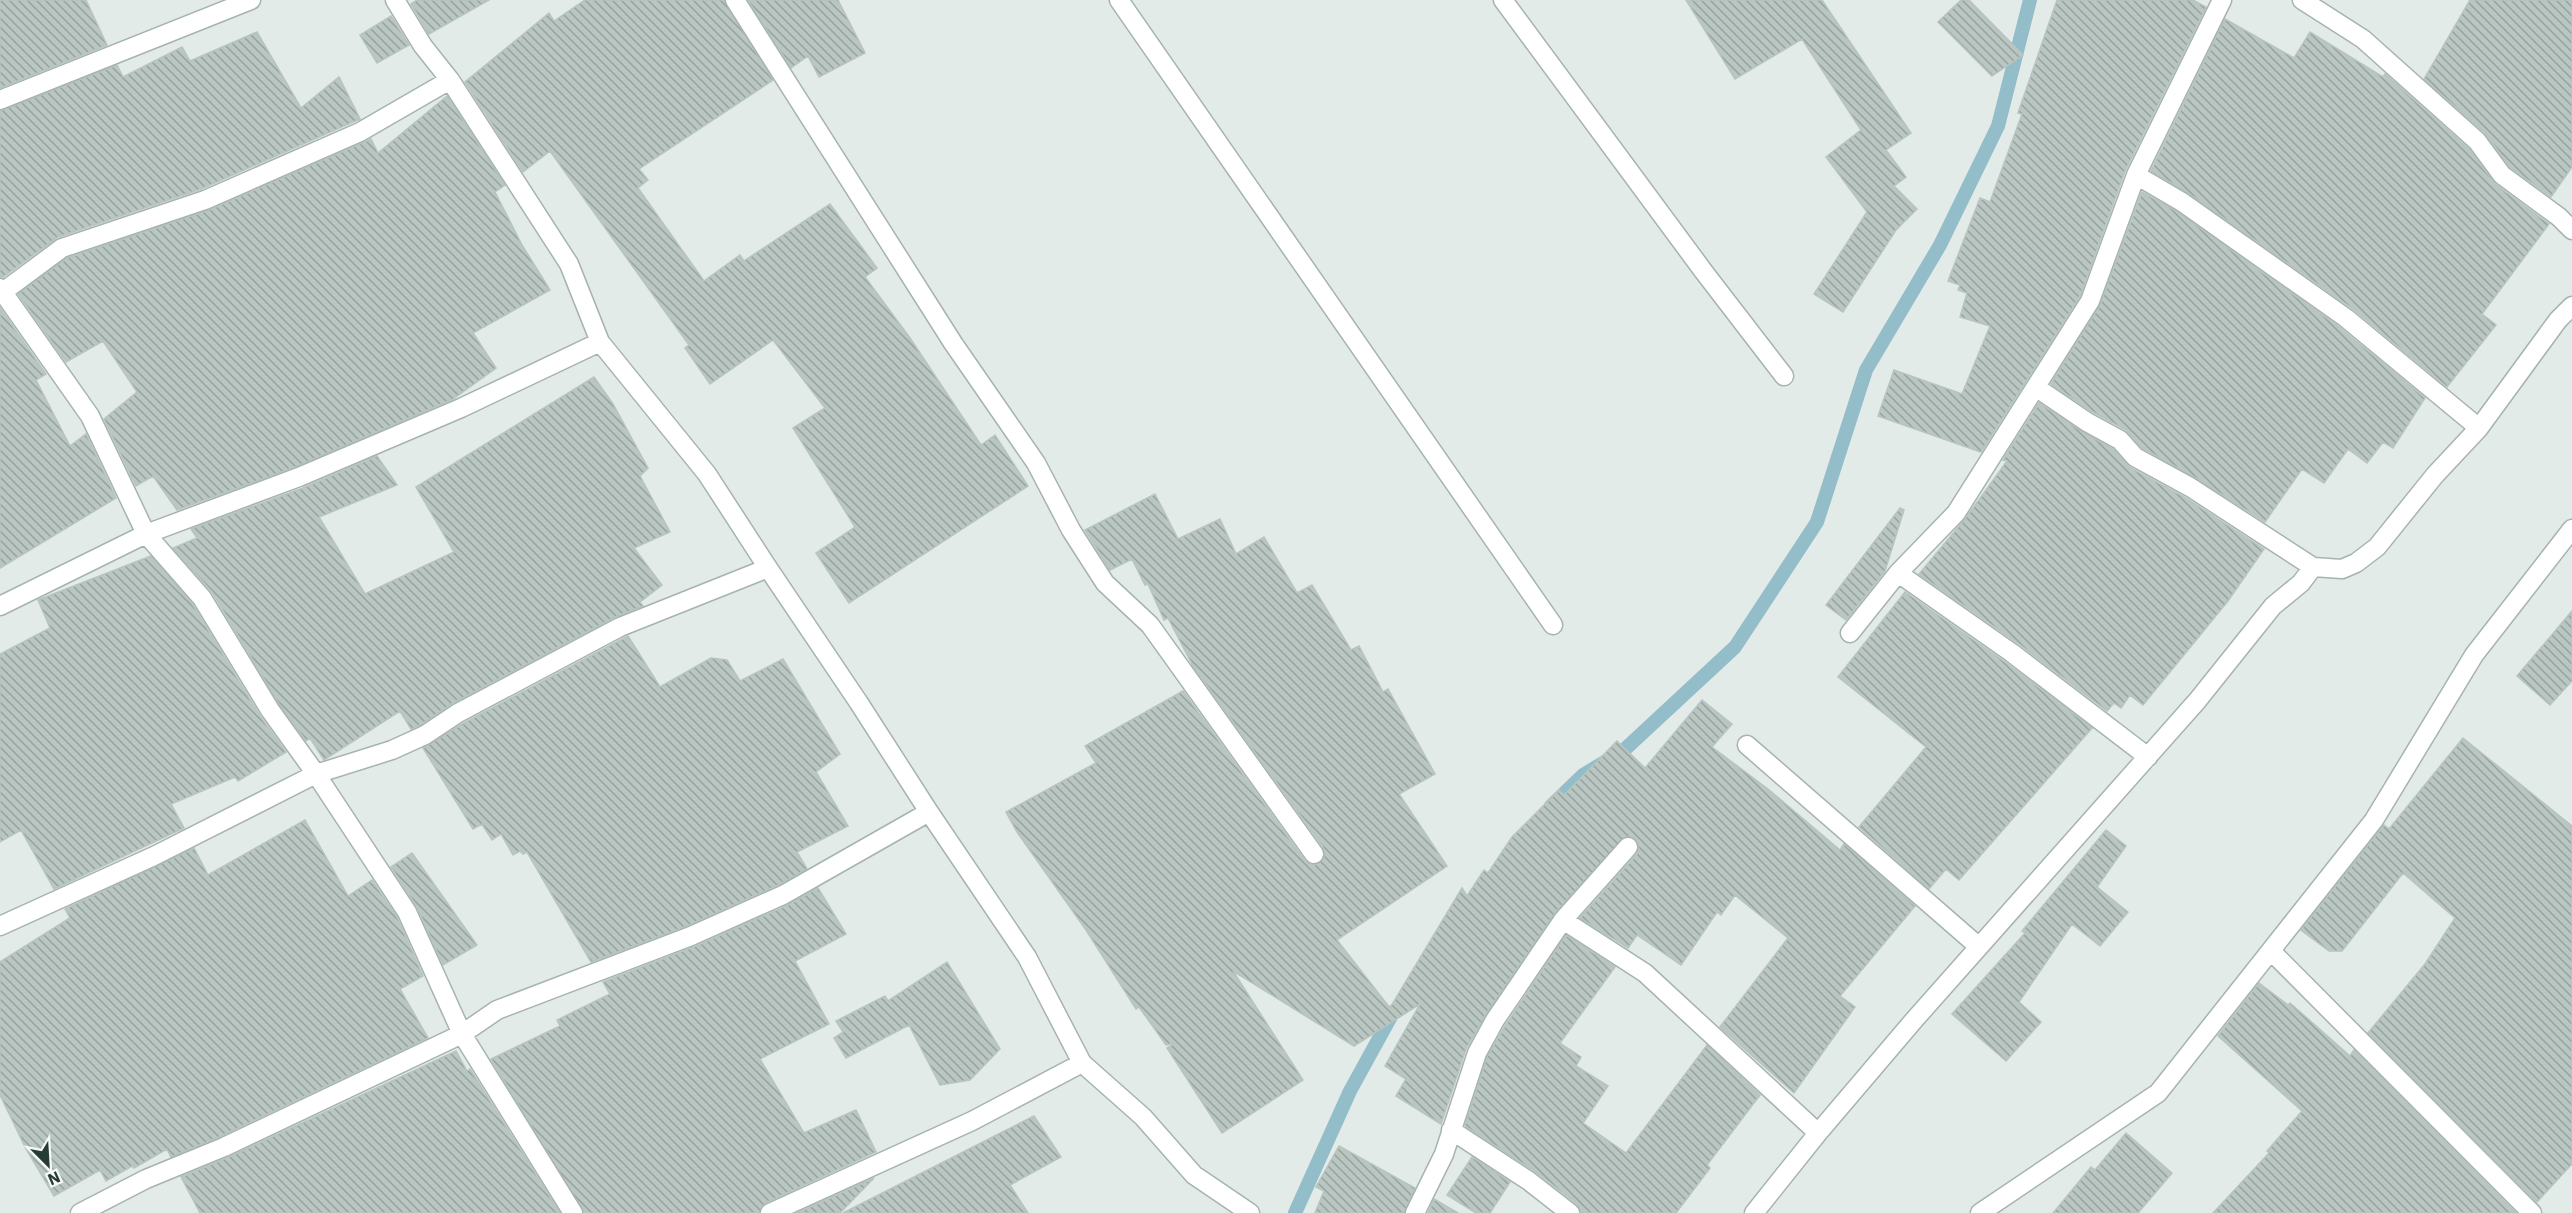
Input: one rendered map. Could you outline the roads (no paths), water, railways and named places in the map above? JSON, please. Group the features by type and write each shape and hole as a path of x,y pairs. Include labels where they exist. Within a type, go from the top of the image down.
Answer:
{"street":[{"path":"0,100 251,0"},
{"path":"395,0 423,46 450,80 569,264 600,342 707,474 1027,957 1082,1063 1143,1117 1194,1175 1250,1213"},
{"path":"735,0 954,343 1036,463 1071,530 1105,583 1150,625 1314,854"},
{"path":"1119,0 1553,625"},
{"path":"1503,0 1704,272 1784,376"},
{"path":"1850,633 1899,573 1956,513 2090,301 2136,175 2222,0"},
{"path":"2302,0 2363,39 2477,141 2502,175 2559,217 2572,230"},
{"path":"450,80 360,132 205,200 62,248 1,292 90,416 146,534 202,598 270,710 316,774 407,912 462,1034 573,1213"},
{"path":"2136,175 2182,202 2346,318 2479,428"},
{"path":"2037,388 2087,422 2120,440 2135,457 2190,487 2313,567 2342,569 2367,555 2388,535 2435,475 2479,428 2558,320 2572,306"},
{"path":"0,606 146,534 310,472 461,408 600,342"},
{"path":"1980,1213 2158,1093 2272,952 2374,820 2474,656 2572,529"},
{"path":"1754,1213 1818,1133 1978,946 2197,701 2273,606 2301,583 2313,567"},
{"path":"0,926 154,856 316,774 392,750 425,735 458,713 620,627 768,568"},
{"path":"1899,573 2012,652 2148,757"},
{"path":"1747,745 1978,946"},
{"path":"80,1213 146,1179 224,1148 462,1034 497,1010 691,936 783,895 929,812"},
{"path":"1415,1213 1444,1154 1477,1053 1526,972 1563,920 1628,847"},
{"path":"1563,920 1645,973 1818,1133"},
{"path":"2272,952 2532,1213"},
{"path":"770,1213 972,1121 1082,1063"},
{"path":"1451,1130 1529,1181 1570,1213"}],"waterway":[{"path":"1551,806 1583,775 1623,751 1735,647 1817,522 1866,370 1940,245 1998,126 2030,0"},
{"path":"1295,1213 1350,1091 1394,1011"}]}
